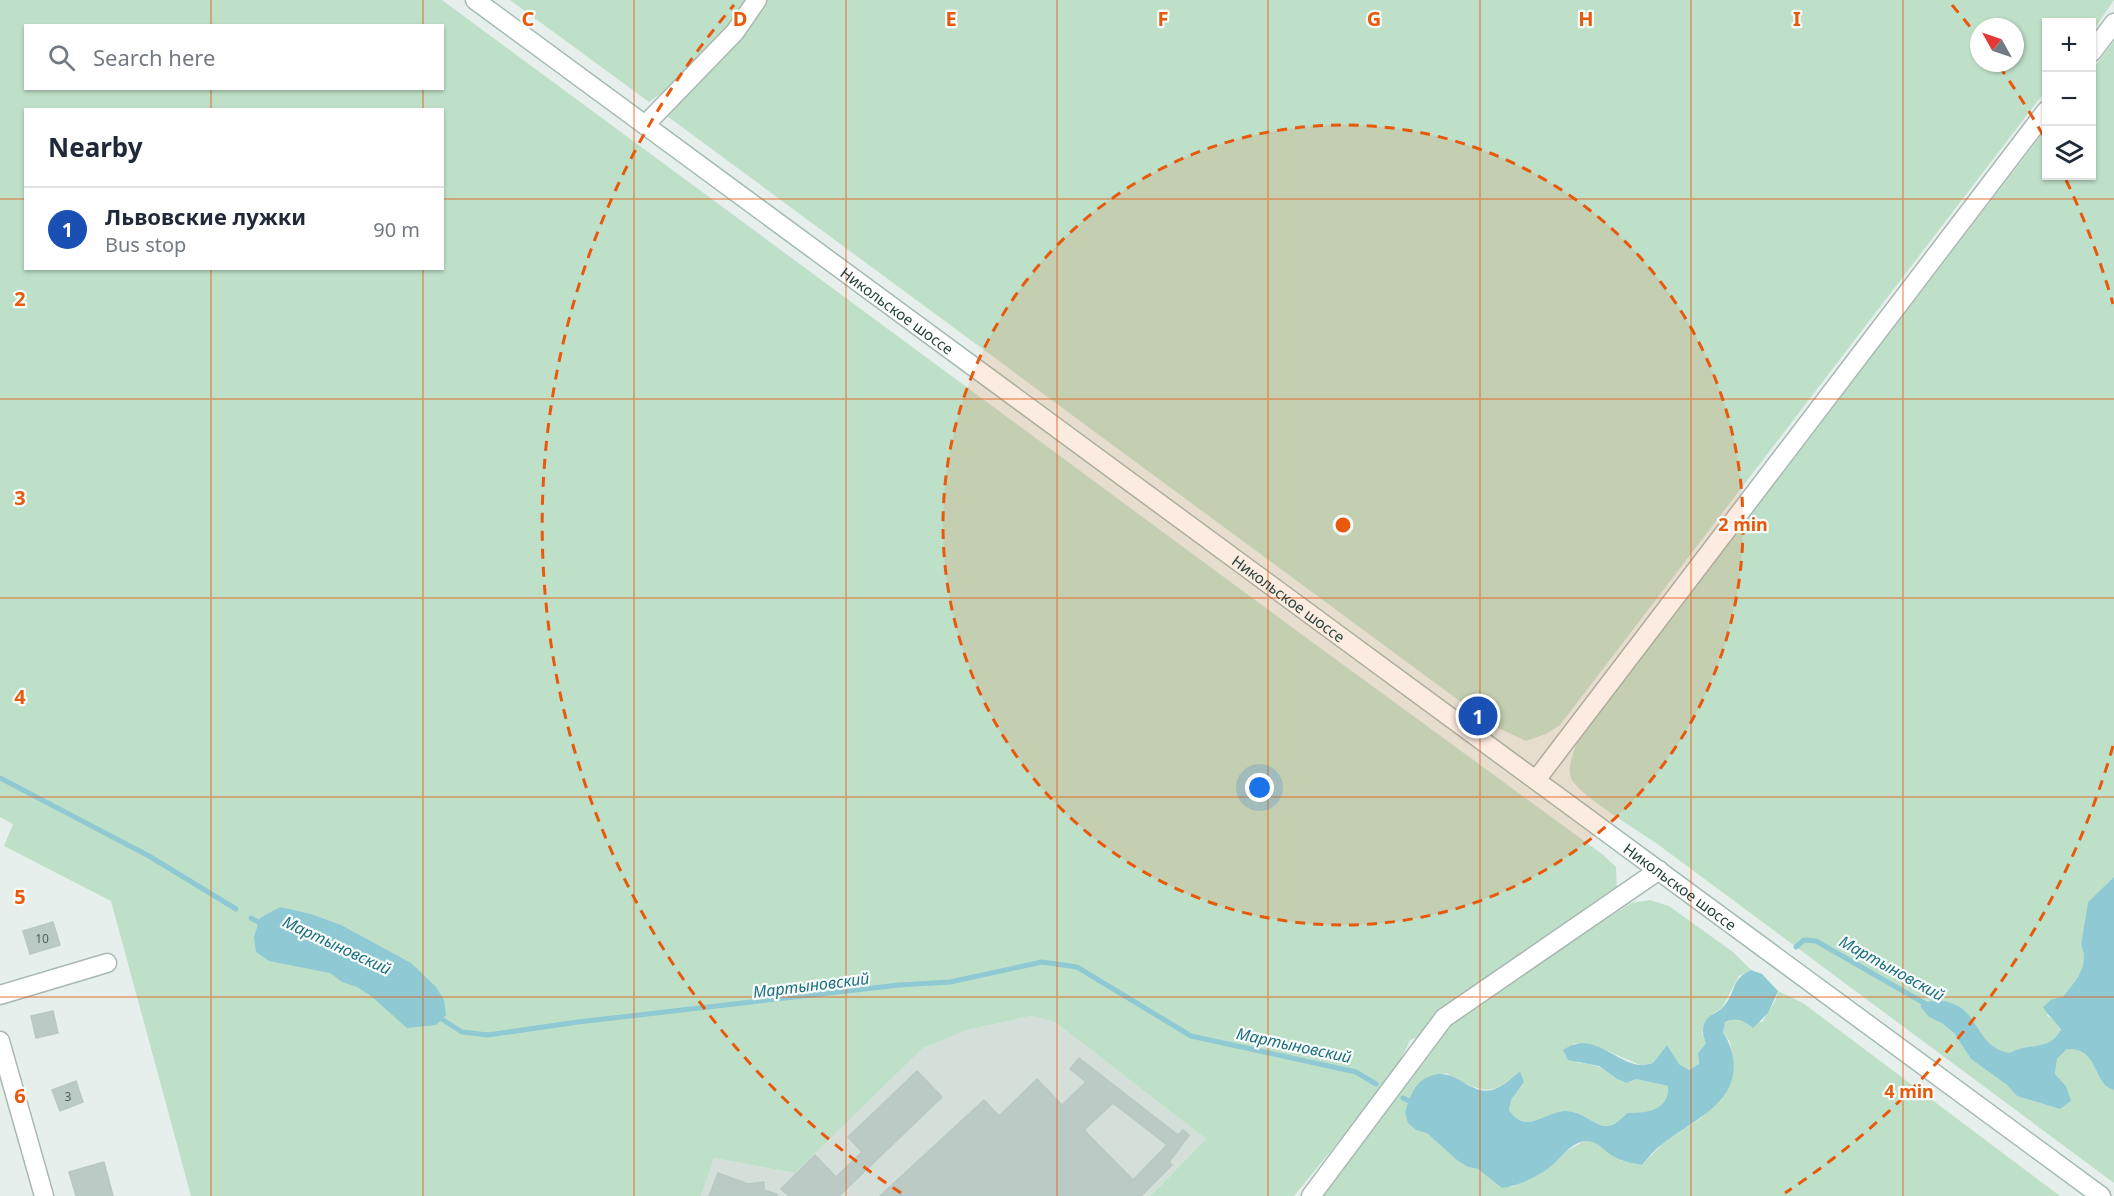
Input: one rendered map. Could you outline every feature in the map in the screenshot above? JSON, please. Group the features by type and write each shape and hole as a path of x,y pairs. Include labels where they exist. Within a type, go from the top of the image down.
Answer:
{"main road":[{"name":"Никольское шоссе","path":"475,0 2101,1196"},
{"path":"645,125 735,32 757,0"},
{"path":"2096,46 2114,23"},
{"path":"1536,780 2042,116"},
{"path":"1311,1196 1444,1018 1659,870"},
{"path":"0,995 107,963"},
{"path":"0,1041 44,1196"}],"shaded area":[{"path":"1031,1016 1055,1022 1206,1139 1150,1196 701,1196 714,1158 795,1173 923,1048 968,1030"}],"green space":[{"path":"0,0 442,0 1602,854 1616,867 1617,890 1458,998 1418,1037 1410,1040 1401,1060 1294,1196 1150,1196 1206,1139 1055,1022 1031,1016 968,1030 923,1048 795,1173 714,1158 701,1196 191,1196 111,901 4,846 13,824 0,817"},
{"path":"510,0 749,0 703,56 649,102"},
{"path":"767,0 2114,0 2096,26 2096,18 2042,18 2042,95 1560,725 1546,734 1526,741 1492,725 667,116 741,37"},
{"path":"2114,41 2114,877 2088,902 2081,944 2084,955 2083,967 2078,977 2063,997 2052,999 2047,1016 2056,1021 2061,1031 2055,1038 2043,1045 2009,1053 1990,1044 1967,1016 1929,1017 1954,1033 1971,1059 2007,1085 2017,1096 2060,1109 2066,1086 2055,1074 2057,1059 2067,1049 2082,1052 2087,1056 2100,1078 2114,1090 2114,1183 1656,843 1584,793 1571,778 1570,769 1577,741 2042,134 2042,180 2096,180 2096,65"},
{"path":"1650,900 1669,906 1733,952 1751,970 1739,976 1722,1008 1712,1014 1702,1033 1706,1043 1698,1053 1699,1064 1689,1070 1679,1064 1667,1045 1653,1063 1640,1065 1596,1046 1573,1043 1578,1063 1594,1065 1627,1083 1636,1079 1668,1086 1665,1101 1661,1106 1649,1111 1627,1113 1616,1123 1608,1126 1598,1124 1571,1111 1556,1113 1529,1122 1516,1117 1509,1110 1511,1100 1524,1082 1510,1079 1494,1089 1486,1089 1471,1086 1446,1073 1423,1081 1409,1100 1416,1130 1427,1132 1458,1161 1468,1167 1478,1169 1512,1187 1549,1168 1567,1151 1584,1141 1594,1141 1622,1161 1642,1165 1664,1142 1701,1118 1709,1110 1732,1053 1730,1042 1723,1033 1725,1022 1735,1018 1762,1022 1775,1001 1778,991 1803,1003 2060,1196 1321,1196 1454,1019 1631,903"}],"water":[{"path":"2114,877 2114,1090 2100,1078 2087,1056 2082,1052 2067,1049 2057,1059 2055,1074 2066,1086 2071,1101 2060,1109 2017,1096 2007,1085 1971,1059 1954,1033 1929,1017 1920,1006 1935,999 1958,1006 1965,1011 1991,1044 2009,1053 2050,1042 2061,1030 2043,1007 2052,999 2063,997 2078,977 2083,966 2084,955 2081,944 2088,902"},
{"path":"280,907 311,914 341,925 411,963 436,987 444,1000 446,1015 436,1025 407,1028 371,996 357,987 342,982 330,973 269,961 256,952 254,937 260,918"},
{"path":"1751,970 1762,974 1778,991 1768,1013 1753,1028 1740,1020 1725,1022 1723,1033 1731,1050 1734,1070 1730,1085 1713,1108 1658,1147 1642,1165 1618,1159 1595,1143 1587,1141 1571,1147 1538,1175 1502,1188 1478,1169 1468,1167 1458,1161 1427,1133 1416,1130 1408,1123 1405,1113 1415,1088 1426,1078 1436,1074 1445,1074 1483,1091 1500,1087 1520,1072 1524,1082 1511,1100 1509,1110 1522,1121 1535,1121 1556,1113 1571,1111 1598,1124 1608,1126 1616,1123 1627,1113 1655,1109 1665,1101 1668,1086 1636,1079 1627,1083 1599,1066 1568,1060 1563,1050 1584,1043 1602,1048 1629,1062 1641,1065 1653,1063 1667,1045 1679,1064 1689,1070 1699,1064 1698,1053 1706,1043 1703,1032 1705,1021 1724,1006 1740,978"}],"building":[{"path":"53,922 60,945 30,954 23,931"},
{"path":"53,1011 58,1033 36,1038 31,1016"},
{"path":"1079,1058 1178,1135 1183,1130 1189,1135 1169,1162 1172,1165 1141,1196 880,1196 984,1100 999,1116 1037,1079 1062,1105 1086,1082 1070,1069","holes":["1113,1103 1167,1145 1133,1180 1084,1130"]},
{"path":"917,1071 942,1097 839,1196 789,1196 781,1189 815,1155 836,1177 862,1152 848,1137"},
{"path":"76,1081 83,1102 60,1111 52,1090"},
{"path":"104,1162 113,1196 76,1196 69,1172"},
{"path":"718,1173 748,1184 764,1182 764,1190 777,1194 777,1196 709,1196"}],"waterway":[{"name":"Мартыновский","path":"0,778 149,856 236,909"},
{"name":"Мартыновский","path":"251,918 265,926"},
{"name":"Мартыновский","path":"1796,947 1804,940 1816,941 1931,1007"},
{"name":"Мартыновский","path":"437,1016 462,1032 488,1035 578,1022 899,985 950,982 1042,962 1077,967 1191,1036 1356,1072 1376,1084"},
{"name":"Мартыновский","path":"1403,1098 1413,1103"}],"place":[{"name":"Львовские лужки","path":"1478,716"}]}
